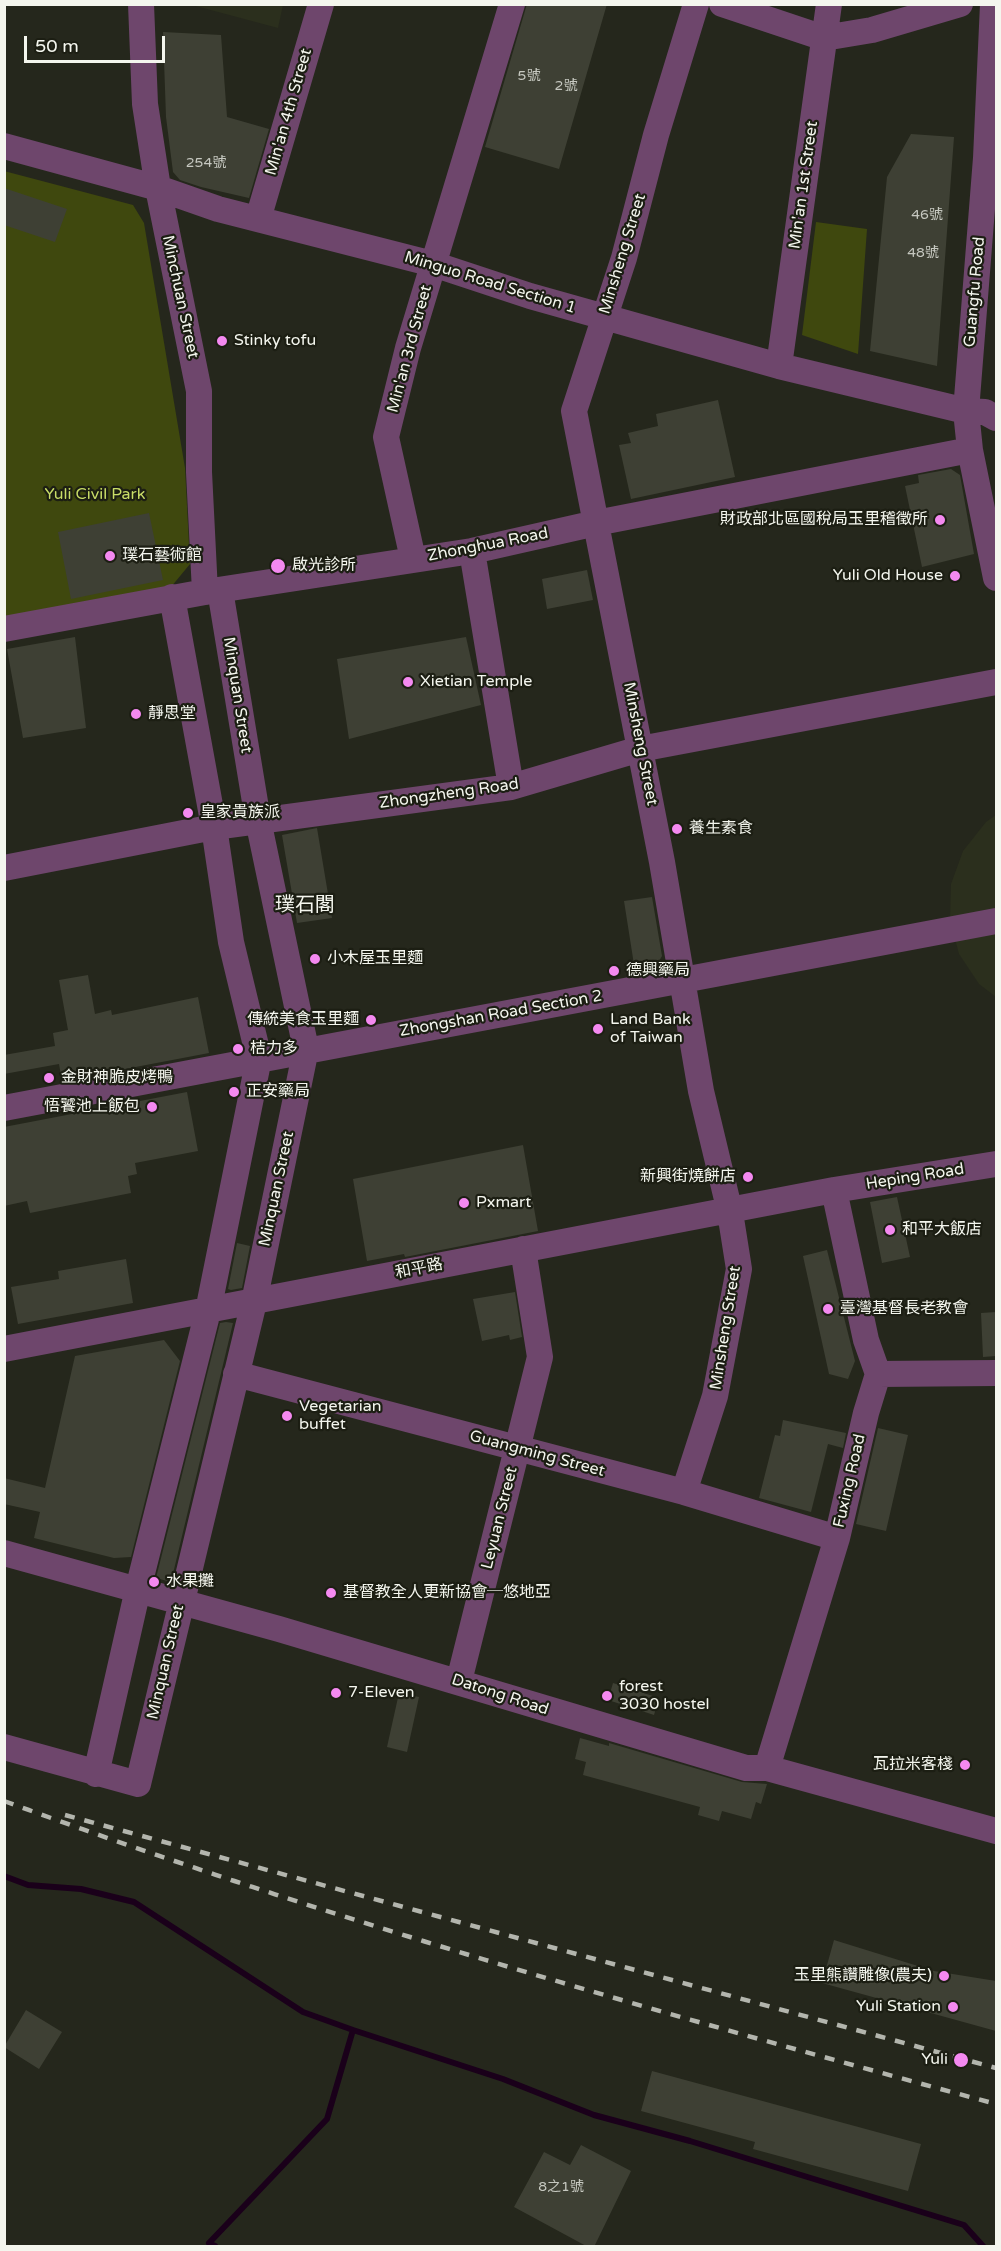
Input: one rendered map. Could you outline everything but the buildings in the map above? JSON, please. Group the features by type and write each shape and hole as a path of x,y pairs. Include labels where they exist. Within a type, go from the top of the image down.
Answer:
{"street":[{"name":"Minchuan Street","path":"141,4 145,104 158,188 199,391 199,471 213,591"},
{"name":"Min'an 4th Street","path":"258,219 321,4"},
{"name":"Min'an 3rd Street","path":"413,559 386,437 433,264 512,4"},
{"name":"Minsheng Street","path":"684,1492 715,1396 739,1269 730,1212 701,1091 662,862 574,411 604,318 696,4"},
{"path":"722,4 824,38 872,30 960,4"},
{"name":"Min'an 1st Street","path":"779,366 830,4"},
{"name":"Guangfu Road","path":"993,4 986,158 966,411 970,450 996,578"},
{"name":"Minguo Road Section 1","path":"4,146 158,188 218,209 433,264 604,318 779,366 966,411 985,412 996,418"},
{"name":"Zhonghua Road","path":"4,629 172,597 472,551 596,523 970,450"},
{"path":"472,551 511,787"},
{"name":"Minquan Street","path":"96,1774 138,1784 180,1601 254,1302 306,1049 213,591"},
{"path":"4,1747 96,1774 138,1588 208,1311 259,1058 231,942 214,826 172,597"},
{"name":"Zhongzheng Road","path":"4,868 214,826 511,787 640,749 996,682"},
{"name":"Zhongshan Road Section 2","path":"4,1108 306,1049 996,921"},
{"name":"Heping Road","path":"834,1190 996,1164"},
{"path":"834,1190 866,1340 878,1374 996,1373"},
{"name":"和平路","path":"4,1348 208,1311 522,1249 730,1212 834,1190"},
{"name":"Leyuan Street","path":"459,1681 540,1357 522,1249"},
{"name":"Guangming Street","path":"236,1374 684,1492 837,1539"},
{"name":"Fuxing Road","path":"767,1768 837,1539 866,1413 878,1374"},
{"name":"Datong Road","path":"4,1553 138,1588 459,1681 746,1768 767,1768 996,1831"}],"shaded area":[{"path":"192,5 283,5 278,28"},
{"path":"996,815 996,997 979,984 959,954 950,920 951,884 963,851 986,822"}],"green space":[{"name":"Yuli Civil Park","path":"4,171 133,205 144,223 185,468 190,564 171,587 4,619"},
{"path":"816,222 867,229 858,354 802,335"}],"waterway":[{"path":"4,1876 28,1885 81,1889 134,1902 303,2012 353,2030 327,2119 209,2243 215,2246"},
{"path":"353,2030 503,2079 594,2115 690,2141 964,2225 983,2246"}],"railway":[{"path":"4,1801 249,1886 497,1963 621,2000 996,2104"},
{"path":"65,1815 996,2068"}],"place":[{"name":"Stinky tofu","path":"222,341"},
{"name":"財政部北區國稅局玉里稽徵所","path":"940,520"},
{"name":"璞石藝術館","path":"110,556"},
{"name":"啟光診所","path":"278,566"},
{"name":"Yuli Old House","path":"955,576"},
{"name":"Xietian Temple","path":"408,682"},
{"name":"靜思堂","path":"136,714"},
{"name":"皇家貴族派","path":"188,813"},
{"name":"養生素食","path":"677,829"},
{"name":"小木屋玉里麵","path":"315,959"},
{"name":"德興藥局","path":"614,971"},
{"name":"傳統美食玉里麵","path":"371,1020"},
{"name":"Land Bank of Taiwan","path":"598,1029"},
{"name":"桔力多","path":"238,1049"},
{"name":"金財神脆皮烤鴨","path":"49,1078"},
{"name":"正安藥局","path":"234,1092"},
{"name":"悟饕池上飯包","path":"152,1107"},
{"name":"新興街燒餅店","path":"748,1177"},
{"name":"Pxmart","path":"464,1203"},
{"name":"和平大飯店","path":"890,1230"},
{"name":"臺灣基督長老教會","path":"828,1309"},
{"name":"Vegetarian buffet","path":"287,1416"},
{"name":"水果攤","path":"154,1582"},
{"name":"基督教全人更新協會─悠地亞","path":"331,1593"},
{"name":"7-Eleven","path":"336,1693"},
{"name":"forest 3030 hostel","path":"607,1696"},
{"name":"瓦拉米客棧","path":"965,1765"},
{"name":"玉里熊讚雕像(農夫)","path":"944,1976"},
{"name":"Yuli Station","path":"953,2007"},
{"name":"Yuli","path":"961,2060"}],"district":[{"name":"璞石閣","path":"305,906"}]}
